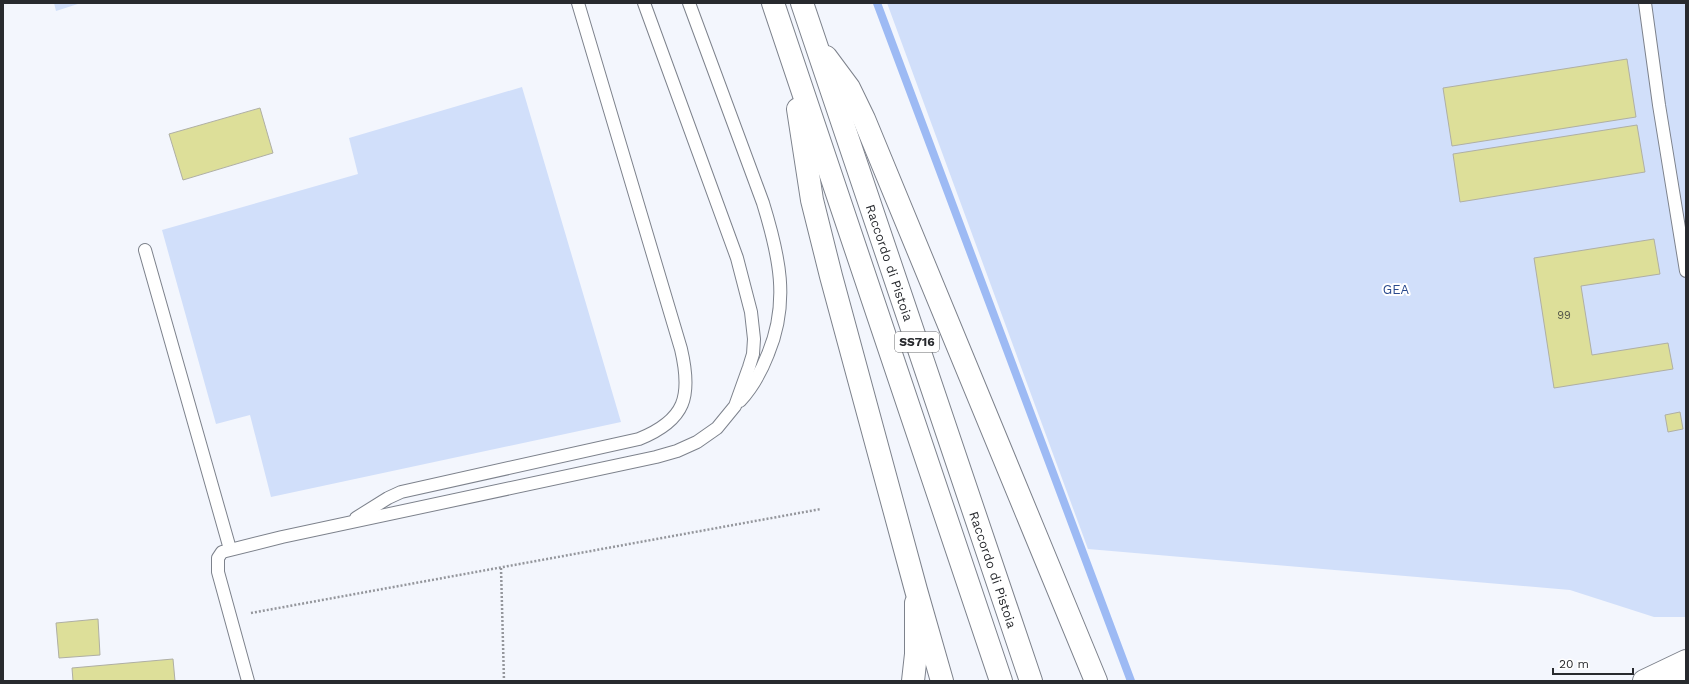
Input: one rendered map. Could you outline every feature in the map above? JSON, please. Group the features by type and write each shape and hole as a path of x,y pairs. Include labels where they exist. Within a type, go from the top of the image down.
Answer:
{"main road":[{"name":"SS716","path":"773,3 1001,681"},
{"name":"Raccordo di Pistoia","path":"802,3 1031,681"},
{"path":"816,45 843,78 856,100 1096,681"},
{"path":"790,55 806,167 816,217 916,590 942,681"},
{"path":"913,681 916,647 916,590"},
{"path":"1644,681 1686,661"}],"lane":[{"path":"348,522 401,492 639,439 654,433 666,425 676,414 686,393 687,380 681,350 578,3"},
{"path":"644,3 737,258 750,305 754,339 753,354 735,406"},
{"path":"248,681 218,567 220,554 230,549 348,522 677,452 697,442 717,428 759,377 774,340 780,316 781,289 778,263 771,229 763,203 689,3"},
{"path":"1645,3 1659,105 1686,272"},
{"path":"145,250 230,549"},
{"path":"1677,681 1686,677"}],"path":[{"path":"230,617 821,510"},
{"path":"501,568 504,681"}],"green space":[{"path":"54,3 81,3 56,11"},
{"name":"GEA","path":"887,3 1686,3 1686,617 1654,617 1570,590 1088,549"},
{"path":"522,87 621,422 271,497 250,415 216,424 162,230 358,174 349,138"}],"building":[{"path":"1627,59 1636,117 1452,146 1443,88"},
{"path":"260,108 273,153 183,180 169,134"},
{"path":"1637,125 1645,172 1460,202 1453,154"},
{"path":"1654,239 1660,274 1581,286 1592,355 1668,343 1673,369 1554,388 1534,258"},
{"path":"1680,412 1683,429 1668,432 1665,415"},
{"path":"98,619 100,655 59,658 56,623"},
{"path":"173,659 175,681 73,681 72,668"}],"waterway":[{"path":"877,3 1131,681"}]}
